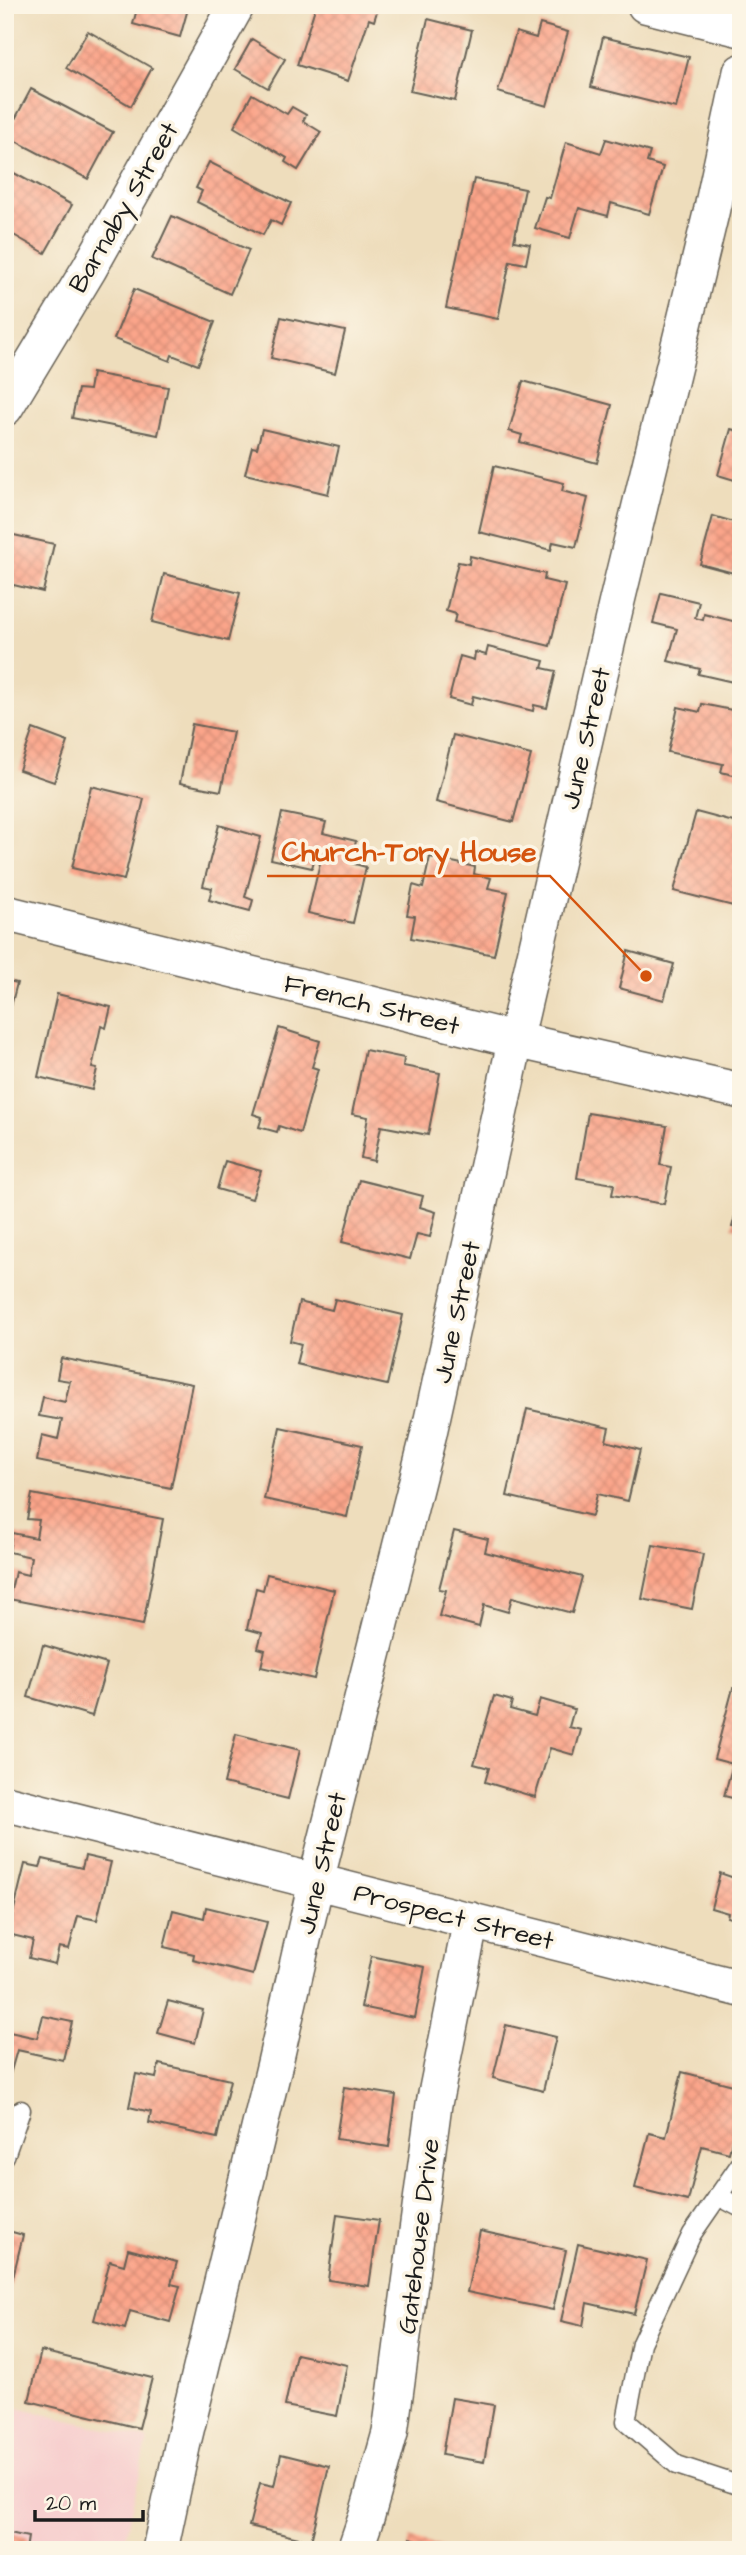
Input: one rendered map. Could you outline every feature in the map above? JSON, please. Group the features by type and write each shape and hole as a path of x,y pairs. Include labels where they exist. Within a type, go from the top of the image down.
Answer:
{"street":[{"name":"Barnaby Street","path":"5,408 89,268 237,5"},
{"path":"645,5 741,29"},
{"name":"June Street","path":"160,2550 316,1881 429,1433 516,1040 613,618 711,213 741,72"},
{"name":"French Street","path":"5,913 516,1040 741,1091"},
{"name":"Prospect Street","path":"5,1803 741,1989"},
{"name":"Gatehouse Drive","path":"355,2550 390,2433 404,2348 434,2104 471,1920"}],"lane":[{"path":"5,2156 21,2110"},
{"path":"741,2163 692,2234 641,2343 626,2421 677,2465 741,2486"},
{"path":"718,2196 741,2208"}],"shaded area":[{"path":"5,2405 148,2439 122,2550 5,2550"}],"building":[{"path":"138,5 189,5 180,37 133,24"},
{"path":"316,5 379,5 374,21 369,19 348,81 297,65"},
{"path":"428,19 472,30 455,101 410,91"},
{"path":"540,24 568,32 547,106 498,92 516,32 536,38"},
{"path":"88,31 152,68 131,106 66,68"},
{"path":"603,37 689,57 676,108 591,87"},
{"path":"252,39 285,59 268,88 235,69"},
{"path":"31,89 113,132 88,179 6,136"},
{"path":"252,94 287,114 292,107 306,115 303,121 321,132 298,170 285,162 287,158 234,127"},
{"path":"606,139 650,152 647,162 663,167 649,214 611,203 608,216 579,208 570,238 535,228 545,197 550,198 566,142 601,153"},
{"path":"209,162 291,203 281,225 271,220 263,235 197,202 202,191 196,188"},
{"path":"5,168 72,205 45,253 5,230"},
{"path":"474,179 525,189 514,241 530,244 526,264 510,261 498,319 446,308"},
{"path":"172,216 249,250 230,294 152,259"},
{"path":"134,289 215,322 198,365 172,355 170,361 114,339"},
{"path":"281,317 345,331 335,373 271,358"},
{"path":"92,373 168,387 158,435 72,418 78,389 89,390"},
{"path":"523,381 612,405 597,463 520,442 522,435 509,431"},
{"path":"262,429 339,447 328,494 245,474 252,447 257,448"},
{"path":"731,429 741,432 741,482 718,475"},
{"path":"494,466 564,483 562,491 588,498 576,547 553,542 551,550 479,532"},
{"path":"713,516 741,524 741,575 700,564"},
{"path":"5,533 54,544 43,592 5,583"},
{"path":"470,556 545,574 544,580 565,585 550,646 454,622 456,614 446,611 458,562 469,564"},
{"path":"164,574 240,593 228,641 152,622"},
{"path":"661,593 699,602 695,618 703,620 704,614 741,623 741,677 734,676 733,682 698,674 700,669 668,661 677,629 653,623"},
{"path":"488,647 544,661 542,668 556,671 547,708 534,705 533,711 473,696 471,705 449,699 460,656 474,660 475,652 486,655"},
{"path":"702,704 737,711 735,720 741,721 741,777 721,772 723,764 668,752 678,707 700,712"},
{"path":"192,724 233,732 221,791 180,783"},
{"path":"33,729 68,742 54,782 19,770"},
{"path":"453,735 531,755 513,822 436,802"},
{"path":"91,786 144,799 124,880 72,868"},
{"path":"696,812 741,824 741,908 674,891"},
{"path":"282,813 326,822 323,833 356,841 351,863 366,867 353,923 308,913 321,859 315,857 312,868 271,859"},
{"path":"219,825 261,837 245,897 253,900 250,911 209,900 212,888 203,886"},
{"path":"430,857 475,867 474,874 491,878 488,888 508,892 494,955 411,938 415,916 407,915 413,885 423,888"},
{"path":"628,951 674,964 664,1000 619,988"},
{"path":"5,980 17,983 6,1026 5,1026"},
{"path":"57,994 111,1007 106,1028 101,1026 92,1068 97,1069 92,1090 38,1077"},
{"path":"279,1028 320,1041 312,1067 318,1069 300,1133 279,1126 277,1132 259,1127 262,1117 253,1114"},
{"path":"365,1050 404,1058 403,1066 440,1073 428,1135 381,1126 374,1161 361,1158 368,1117 352,1114"},
{"path":"588,1113 667,1126 660,1165 671,1167 664,1204 612,1195 614,1184 577,1178"},
{"path":"225,1161 261,1171 252,1199 217,1189"},
{"path":"359,1180 423,1196 420,1207 436,1212 430,1237 417,1234 410,1259 342,1242"},
{"path":"741,1197 741,1229 732,1227"},
{"path":"335,1299 403,1315 387,1385 296,1364 301,1344 290,1341 299,1302 332,1310"},
{"path":"61,1358 192,1384 171,1488 37,1461 42,1435 58,1439 62,1420 39,1416 43,1397 65,1402 70,1381 57,1379"},
{"path":"527,1409 609,1428 606,1441 640,1450 628,1501 597,1494 592,1516 507,1496"},
{"path":"280,1427 362,1445 347,1517 264,1499"},
{"path":"32,1494 163,1519 143,1625 9,1599 15,1572 28,1575 31,1557 9,1552 12,1533 36,1538 39,1520 27,1519"},
{"path":"454,1531 488,1539 485,1552 582,1577 572,1613 512,1597 508,1612 484,1605 479,1627 439,1616 446,1590 439,1589"},
{"path":"653,1545 703,1554 692,1609 642,1599"},
{"path":"267,1574 334,1590 314,1679 261,1667 265,1650 258,1648 262,1633 247,1629 256,1588 263,1590"},
{"path":"43,1645 107,1664 92,1716 28,1697"},
{"path":"733,1688 741,1690 741,1800 724,1796 733,1764 714,1759"},
{"path":"494,1696 512,1701 510,1709 535,1716 540,1699 574,1709 569,1727 581,1730 574,1755 550,1748 535,1797 485,1782 489,1768 474,1764"},
{"path":"236,1734 300,1750 288,1799 224,1783"},
{"path":"85,1856 111,1862 97,1920 78,1916 69,1949 59,1947 55,1964 29,1958 33,1940 8,1934 25,1864 40,1867 43,1859 82,1868"},
{"path":"738,1863 741,1864 741,1921 727,1917 728,1913 711,1908 720,1873 734,1878"},
{"path":"206,1907 267,1922 253,1975 193,1960 194,1954 164,1947 173,1910 204,1918"},
{"path":"371,1956 425,1967 415,2018 361,2007"},
{"path":"168,2001 203,2010 195,2043 158,2033"},
{"path":"43,2016 72,2022 63,2060 17,2050 5,2092 5,2031 37,2038"},
{"path":"506,2025 556,2037 543,2091 493,2078"},
{"path":"159,2064 230,2080 217,2138 149,2123 151,2112 129,2107 136,2074 156,2078"},
{"path":"682,2072 741,2087 741,2104 729,2153 702,2146 688,2201 635,2188 649,2133 666,2137"},
{"path":"344,2087 396,2095 389,2147 336,2139"},
{"path":"337,2214 379,2220 369,2286 328,2280"},
{"path":"5,2230 23,2235 8,2298 5,2297"},
{"path":"480,2231 566,2250 553,2310 467,2292"},
{"path":"578,2244 647,2260 634,2314 587,2303 583,2326 561,2321"},
{"path":"128,2249 177,2262 171,2284 180,2286 170,2322 130,2311 125,2329 94,2320 110,2261 124,2265"},
{"path":"41,2351 152,2378 139,2428 29,2401"},
{"path":"296,2354 347,2365 337,2416 285,2406"},
{"path":"452,2398 494,2405 484,2462 442,2455"},
{"path":"281,2454 329,2466 311,2541 249,2526 260,2483 274,2486"},
{"path":"5,2532 28,2537 26,2550 5,2550"},
{"path":"410,2538 450,2549 450,2550 407,2550"}],"place":[{"name":"Church-Tory House","path":"646,976"}]}
